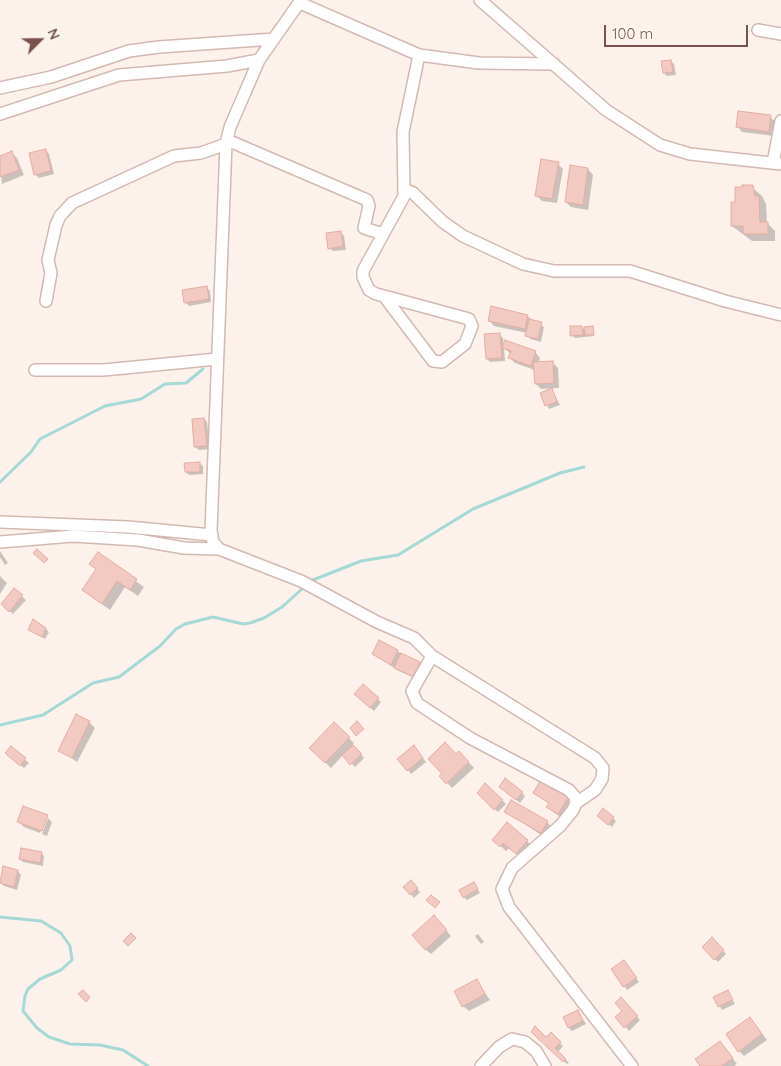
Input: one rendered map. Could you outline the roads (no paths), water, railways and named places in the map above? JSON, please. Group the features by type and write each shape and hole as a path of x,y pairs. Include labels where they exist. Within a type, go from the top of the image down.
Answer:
{"street":[{"path":"480,0 606,110 660,145 690,154 777,164 781,120"},
{"path":"219,549 213,542 212,536 226,142 260,60 301,2 419,55 479,63 554,64"},
{"path":"758,30 781,34"},
{"path":"0,88 51,77 129,52 160,47 274,40"},
{"path":"384,296 433,361 442,362 464,344 472,326 469,319 384,296 369,290 363,277 363,271 404,196 402,132 419,55"},
{"path":"0,114 119,75 227,66 260,60"},
{"path":"46,301 51,272 48,260 54,233 60,216 72,203 174,156 201,153 226,142 367,200 370,206 364,228 383,234"},
{"path":"404,189 412,193 443,222 463,236 523,264 554,271 630,271 725,301 781,315"},
{"path":"35,370 104,370 217,359"},
{"path":"0,522 128,527 212,536"},
{"path":"0,542 73,536 146,540 184,548 219,549 315,588 356,611 414,638 432,656 595,758 603,768 602,779 595,790 576,803 573,810 560,826 512,868 502,888 509,907 632,1066"},
{"path":"432,656 412,691 417,703 470,738 569,790 576,803"},
{"path":"481,1066 499,1046 512,1039 525,1042 536,1051 545,1066"}],"waterway":[{"path":"0,482 31,452 40,439 105,406 141,399 165,384 186,383 203,369"},
{"path":"313,580 361,561 398,555 473,509 560,473 584,467"},
{"path":"0,725 43,715 93,683 119,677 160,646 176,629 185,624 213,617 243,624 250,623 264,618 282,607 302,589"},
{"path":"0,917 41,921 61,933 70,946 72,960 61,970 40,979 28,989 25,996 23,1011 37,1028 49,1037 70,1044 100,1045 123,1050 148,1066"}]}
